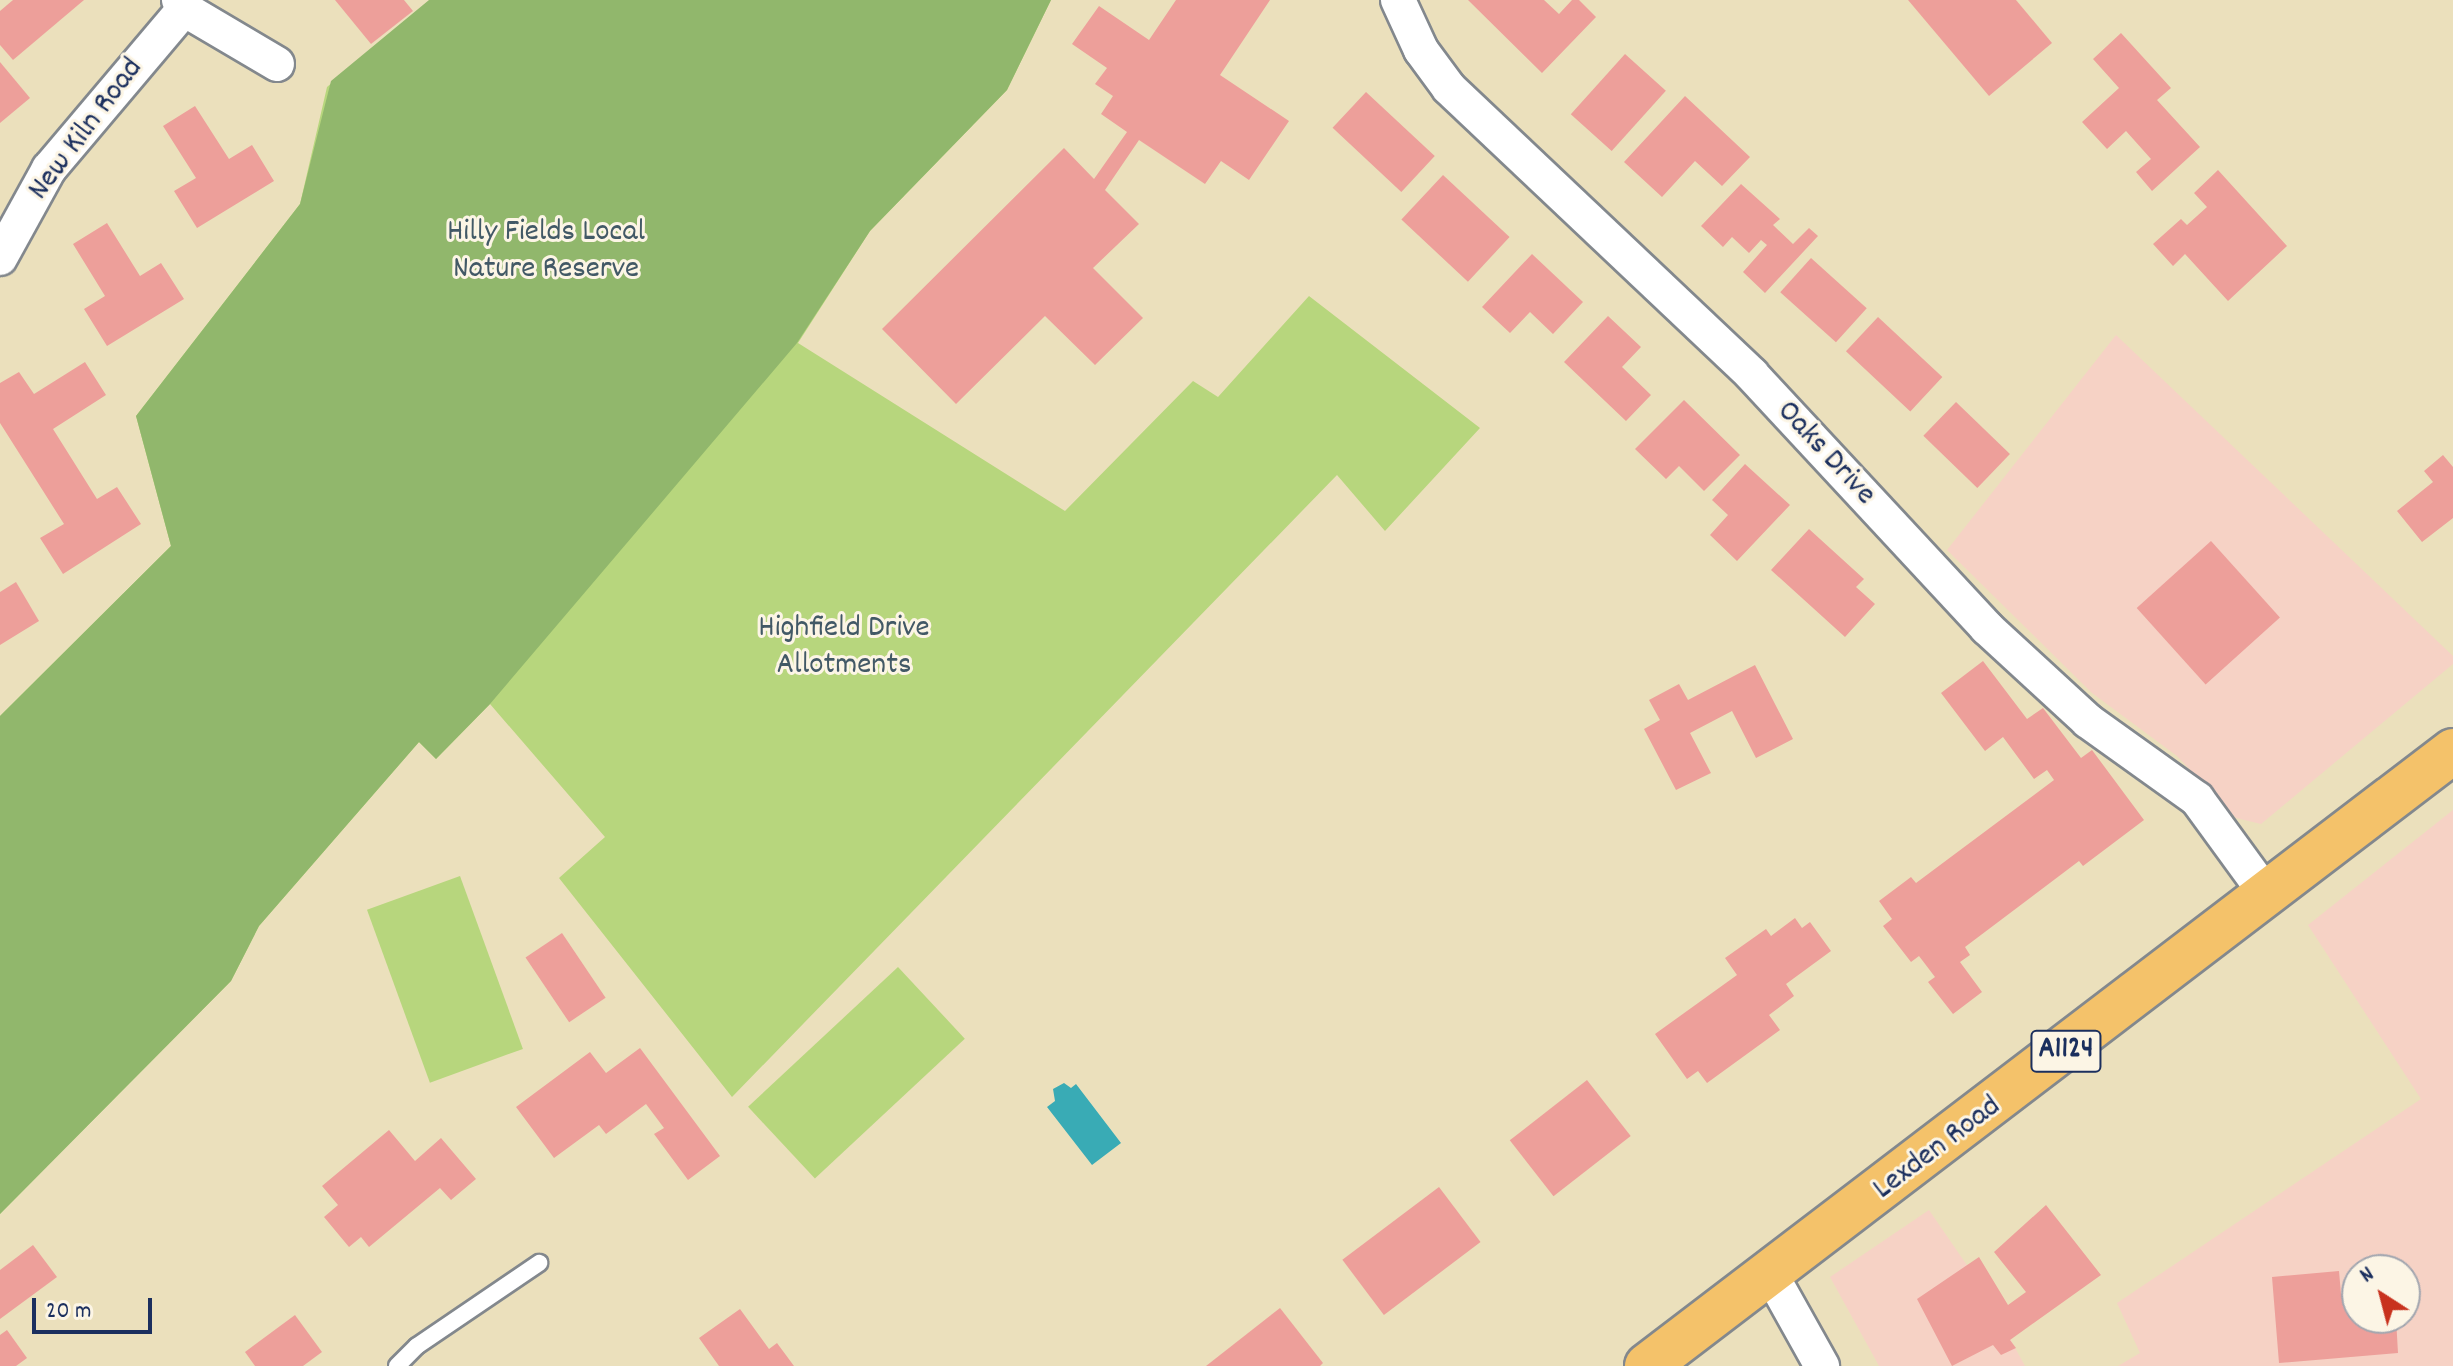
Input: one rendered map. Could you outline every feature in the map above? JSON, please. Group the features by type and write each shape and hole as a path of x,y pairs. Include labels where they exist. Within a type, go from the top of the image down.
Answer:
{"main road":[{"name":"Lexden Road","path":"1647,1366 2453,751"}],"street":[{"name":"Oaks Drive","path":"1398,0 1421,50 1449,88 1752,375 1987,628 2088,721 2197,799 2267,895"},
{"name":"New Kiln Road","path":"0,258 49,169 181,5 277,64"},
{"path":"1770,1273 1822,1366"}],"lane":[{"path":"397,1366 417,1346 539,1263"}],"shaded area":[{"path":"2116,335 2453,656 2453,664 2261,824 2236,818 2177,756 2092,693 1947,550"},
{"path":"2453,810 2453,1366 2118,1366 2140,1353 2117,1303 2421,1099 2308,925"},
{"path":"1929,1210 1982,1287 2025,1366 1879,1366 1830,1277"}],"green space":[{"name":"Hilly Fields Local Nature Reserve","path":"429,0 1051,0 1007,90 870,231 797,343 490,704 436,759 419,742 259,926 231,981 0,1214 0,716 171,546 136,416 300,204 331,81"},
{"name":"Hilly Fields Local Nature Reserve","path":"430,0 1051,0 1007,90 870,231 798,343 1065,511 1193,381 1218,397 1309,296 1480,428 1385,531 1337,475 732,1097 559,878 605,837 490,704 436,759 419,742 259,926 231,981 0,1214 0,716 171,546 136,416 300,204 327,87"},
{"path":"460,876 523,1049 430,1083 367,910"},
{"path":"898,967 965,1039 815,1178 748,1107"}],"water":[{"path":"1064,1083 1071,1088 1076,1084 1121,1143 1092,1165 1047,1107 1055,1101 1053,1089"}],"building":[{"path":"13,0 84,0 13,60 0,45 0,11"},
{"path":"335,0 404,0 413,11 371,44"},
{"path":"1176,0 1270,0 1220,75 1289,121 1249,180 1221,161 1205,184 1139,140 1105,190 1139,224 1093,268 1143,318 1095,365 1045,316 956,404 882,329 1064,148 1094,179 1127,132 1101,114 1113,96 1095,84 1107,68 1072,44 1099,6 1149,40"},
{"path":"1468,0 1544,0 1559,14 1572,0 1579,0 1596,17 1542,73"},
{"path":"1908,0 2016,0 2052,43 1989,96"},
{"path":"2121,33 2171,88 2157,100 2200,147 2152,191 2136,172 2151,159 2126,131 2107,149 2082,122 2119,88 2093,59"},
{"path":"1625,54 1666,91 1612,151 1571,114"},
{"path":"0,62 30,98 0,123"},
{"path":"1366,92 1435,156 1401,192 1333,128"},
{"path":"1685,96 1750,157 1722,186 1695,161 1662,197 1624,162"},
{"path":"195,106 229,159 252,145 274,181 197,228 174,191 196,178 163,126"},
{"path":"2218,170 2287,246 2228,301 2185,254 2173,266 2153,244 2181,219 2187,225 2207,207 2194,193"},
{"path":"1443,175 1510,237 1468,282 1401,220"},
{"path":"1741,184 1780,219 1773,225 1793,244 1809,228 1818,236 1765,293 1743,272 1767,245 1761,240 1749,253 1732,237 1723,247 1701,226"},
{"path":"107,223 140,276 161,263 184,299 107,346 84,309 105,296 73,244"},
{"path":"1532,254 1583,302 1553,334 1530,312 1510,333 1482,307"},
{"path":"1811,258 1867,308 1836,342 1780,292"},
{"path":"1608,316 1641,347 1622,367 1651,395 1626,421 1564,362"},
{"path":"1878,317 1942,377 1910,411 1846,351"},
{"path":"85,362 106,395 53,429 97,499 117,487 141,524 63,574 40,538 64,524 0,423 0,383 19,372 34,394"},
{"path":"1684,400 1740,455 1704,491 1679,466 1666,479 1635,449"},
{"path":"1956,402 2010,454 1977,488 1923,436"},
{"path":"2443,455 2453,467 2453,518 2422,542 2397,511 2433,482 2424,471"},
{"path":"1745,464 1790,505 1737,561 1710,535 1728,515 1712,500"},
{"path":"1809,529 1864,579 1856,587 1875,604 1845,637 1771,570"},
{"path":"2211,541 2280,618 2206,684 2137,608"},
{"path":"16,582 39,621 0,645 0,592"},
{"path":"1983,661 2027,719 2043,708 2081,758 2092,750 2144,820 2083,866 2079,861 1965,947 1970,955 1960,962 1982,992 1953,1014 1928,982 1935,977 1919,956 1911,962 1883,926 1892,919 1879,901 1911,877 1916,883 2054,780 2047,770 2034,779 2003,737 1985,751 1941,693"},
{"path":"1755,665 1793,739 1756,758 1732,711 1690,733 1711,773 1676,790 1644,729 1660,720 1649,700 1679,684 1688,700"},
{"path":"1795,918 1802,928 1810,922 1831,951 1786,984 1794,996 1769,1015 1780,1030 1707,1083 1698,1071 1687,1079 1655,1034 1737,975 1725,958 1766,929 1771,936"},
{"path":"562,933 606,998 569,1022 526,958"},
{"path":"640,1048 720,1156 688,1180 654,1134 664,1128 646,1104 606,1134 599,1125 554,1158 516,1107 590,1052 606,1073"},
{"path":"1587,1080 1631,1136 1553,1196 1510,1140"},
{"path":"389,1130 415,1161 441,1138 476,1179 451,1200 440,1188 369,1247 361,1237 349,1247 324,1217 338,1205 322,1186"},
{"path":"1439,1187 1481,1242 1384,1315 1342,1260"},
{"path":"2046,1205 2101,1275 2010,1340 2016,1348 2001,1355 1993,1345 1952,1366 1917,1299 1979,1257 2008,1305 2026,1292 1994,1252"},
{"path":"33,1245 57,1277 0,1319 0,1270"},
{"path":"2339,1271 2341,1334 2397,1334 2398,1353 2279,1363 2272,1277"},
{"path":"1280,1308 1323,1363 1320,1366 1206,1366"},
{"path":"740,1309 769,1349 777,1343 794,1366 719,1366 699,1338"},
{"path":"295,1315 322,1352 303,1366 255,1366 245,1352"},
{"path":"7,1330 27,1358 16,1366 0,1366 0,1335"}],"park label":[{"name":"Highfield Drive Allotments","path":"844,648"}]}
